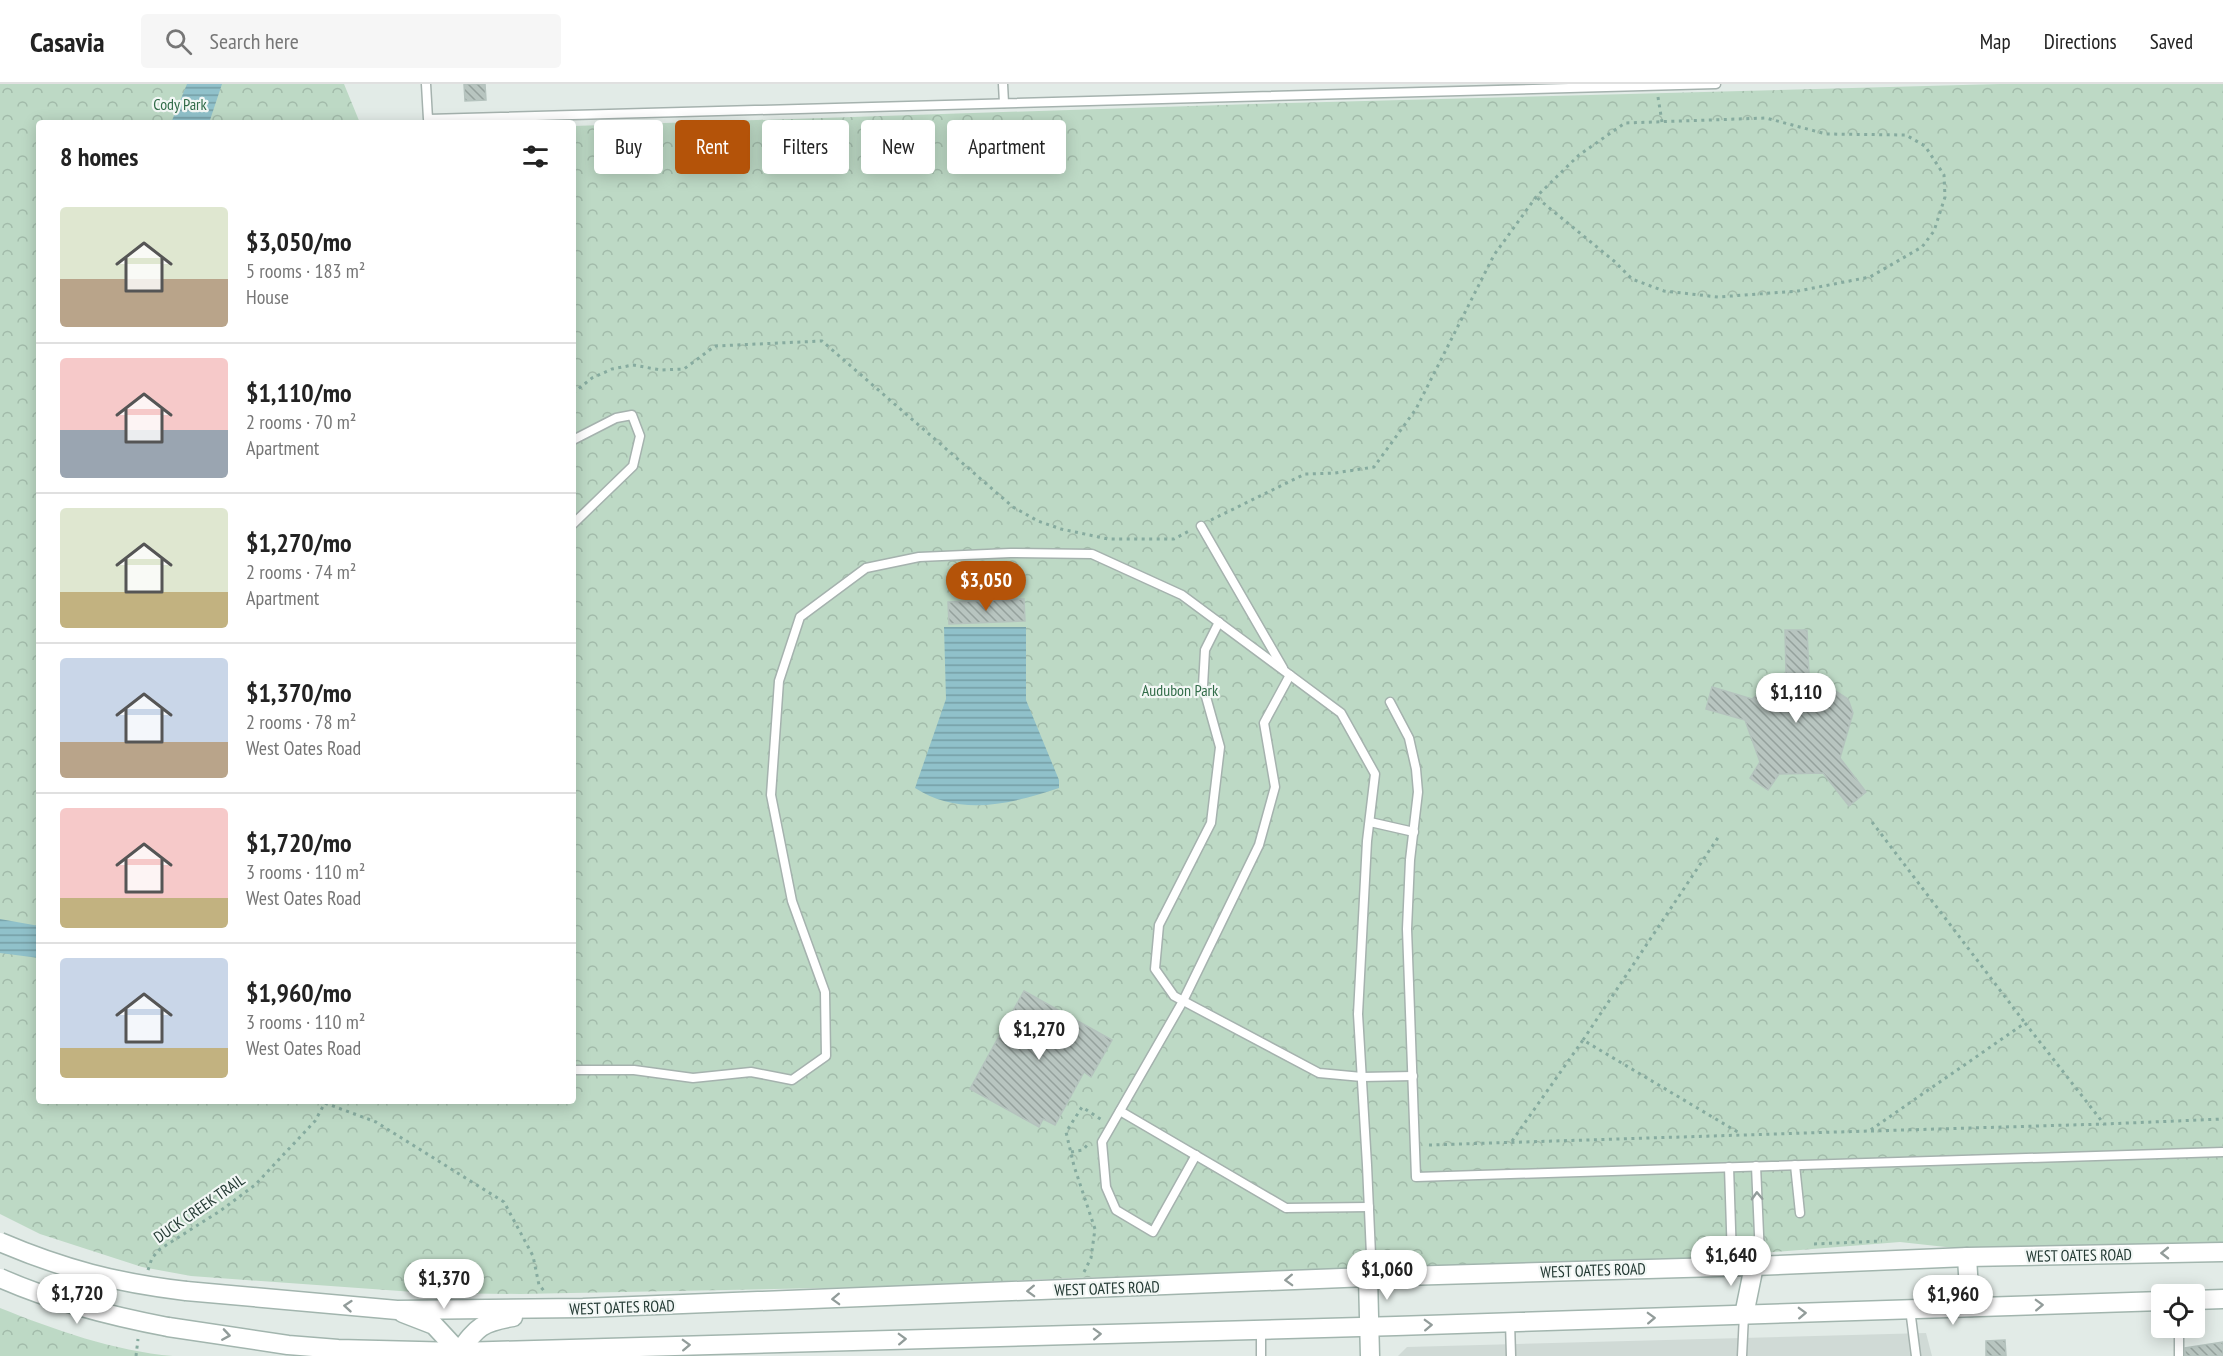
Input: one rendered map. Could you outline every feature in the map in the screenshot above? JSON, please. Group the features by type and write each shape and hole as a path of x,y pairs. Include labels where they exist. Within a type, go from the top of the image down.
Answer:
{"main road":[{"name":"WEST OATES ROAD","path":"0,1242 55,1264 136,1285 397,1310 583,1308 1368,1277 1754,1266 1967,1257 2223,1252"},
{"path":"1967,1257 1970,1307"},
{"path":"1743,1315 1754,1266"},
{"path":"1368,1277 1370,1356"},
{"path":"0,1278 68,1304 112,1316 168,1327 288,1345 338,1349 459,1352 592,1352 2151,1301"},
{"path":"2205,1300 2223,1299"},
{"path":"459,1352 476,1329 495,1320 531,1313 583,1308"},
{"path":"397,1310 434,1325 459,1352"}],"lane":[{"path":"426,84 428,119 1716,84"},
{"path":"1003,84 1004,103"},
{"path":"576,438 616,418 632,415 640,436 633,466 576,521"},
{"path":"1201,526 1287,673"},
{"path":"576,1070 634,1070 693,1078 752,1072 792,1080 826,1056 825,992 792,901 771,795 778,681 800,617 866,568 919,557 1010,552 1092,554 1182,594 1341,713 1375,774 1358,1014 1371,1254 1368,1277"},
{"path":"1220,622 1205,650 1203,686 1220,747 1211,823 1159,925 1155,969 1174,996 1319,1073 1362,1077 1413,1076"},
{"path":"1196,1155 1153,1232 1116,1210 1106,1187 1102,1142 1183,1001 1259,845 1275,787 1264,723 1287,673"},
{"path":"1390,702 1409,738 1416,769 1418,792 1410,860 1407,928 1416,1177 2223,1152"},
{"path":"1370,822 1414,832"},
{"path":"1120,1111 1286,1208 1369,1207"},
{"path":"1795,1165 1800,1213"},
{"path":"1729,1167 1732,1259 1754,1266 1760,1257 1756,1166"},
{"path":"1910,1309 1916,1356"},
{"path":"1742,1356 1743,1315"},
{"path":"1510,1322 1511,1356"},
{"path":"1261,1330 1261,1356"},
{"path":"2179,1338 2179,1356"}],"path":[{"path":"1656,85 1662,122"},
{"path":"576,391 592,378 612,369 633,365 661,370 684,369 715,346 822,341 1013,507 1038,521 1061,529 1108,539 1174,539 1305,474 1335,473 1374,467 1416,409 1494,255 1536,198 1579,155 1625,123 1766,118 1826,134 1906,135 1925,146 1944,175 1945,197 1935,231 1922,247 1870,277 1798,291 1718,297 1664,291 1632,279 1614,261 1536,198"},
{"path":"1872,822 2104,1124"},
{"path":"1512,1141 1583,1040 1719,836"},
{"path":"1869,1131 2025,1023"},
{"path":"1583,1040 1742,1134"},
{"name":"DUCK CREEK TRAIL","path":"146,1279 152,1258 160,1249 220,1211 255,1185 315,1121 324,1104"},
{"path":"330,1104 376,1122 504,1202 532,1256 539,1285 548,1295"},
{"path":"1080,1279 1091,1258 1095,1229 1074,1166 1066,1132 1082,1107 1105,1123"},
{"path":"1429,1144 2223,1119"},
{"path":"1071,1152 1083,1150 1090,1141"},
{"path":"136,1356 139,1332"}],"shaded area":[{"path":"1926,1333 1932,1356 1398,1356 1407,1347"}],"green space":[{"name":"Audubon Park","path":"0,84 344,84 359,120 36,120 36,1104 576,1104 576,126 594,125 594,174 663,174 663,123 675,123 675,174 750,174 750,120 2000,84 2223,84 2223,1247 1973,1250 1900,1242 1712,1257 1073,1278 873,1287 520,1294 428,1293 191,1276 142,1267 40,1234 0,1214"},
{"path":"0,1308 85,1338 129,1349 173,1356 0,1356"}],"water":[{"path":"187,84 222,84 210,120 172,120"},
{"path":"944,627 1026,627 1026,700 1059,780 1059,788 1004,803 968,805 932,797 915,788 946,699"},
{"path":"0,919 36,925 36,958 0,953"}],"building":[{"path":"464,84 485,84 486,100 465,101"},
{"path":"1024,599 1025,621 949,624 948,602"},
{"path":"1785,630 1807,630 1809,674 1848,699 1853,713 1840,758 1866,792 1849,806 1823,773 1779,774 1768,790 1750,778 1760,762 1745,720 1706,709 1712,687 1752,699 1786,672"},
{"path":"1024,991 1112,1040 1091,1077 1084,1072 1055,1125 1043,1119 1039,1127 970,1089"},
{"path":"2005,1340 2006,1356 1986,1356 1986,1341"},
{"path":"2223,1342 2223,1356 2185,1356 2185,1348"}],"park label":[{"name":"Cody Park","path":"180,104"}]}
